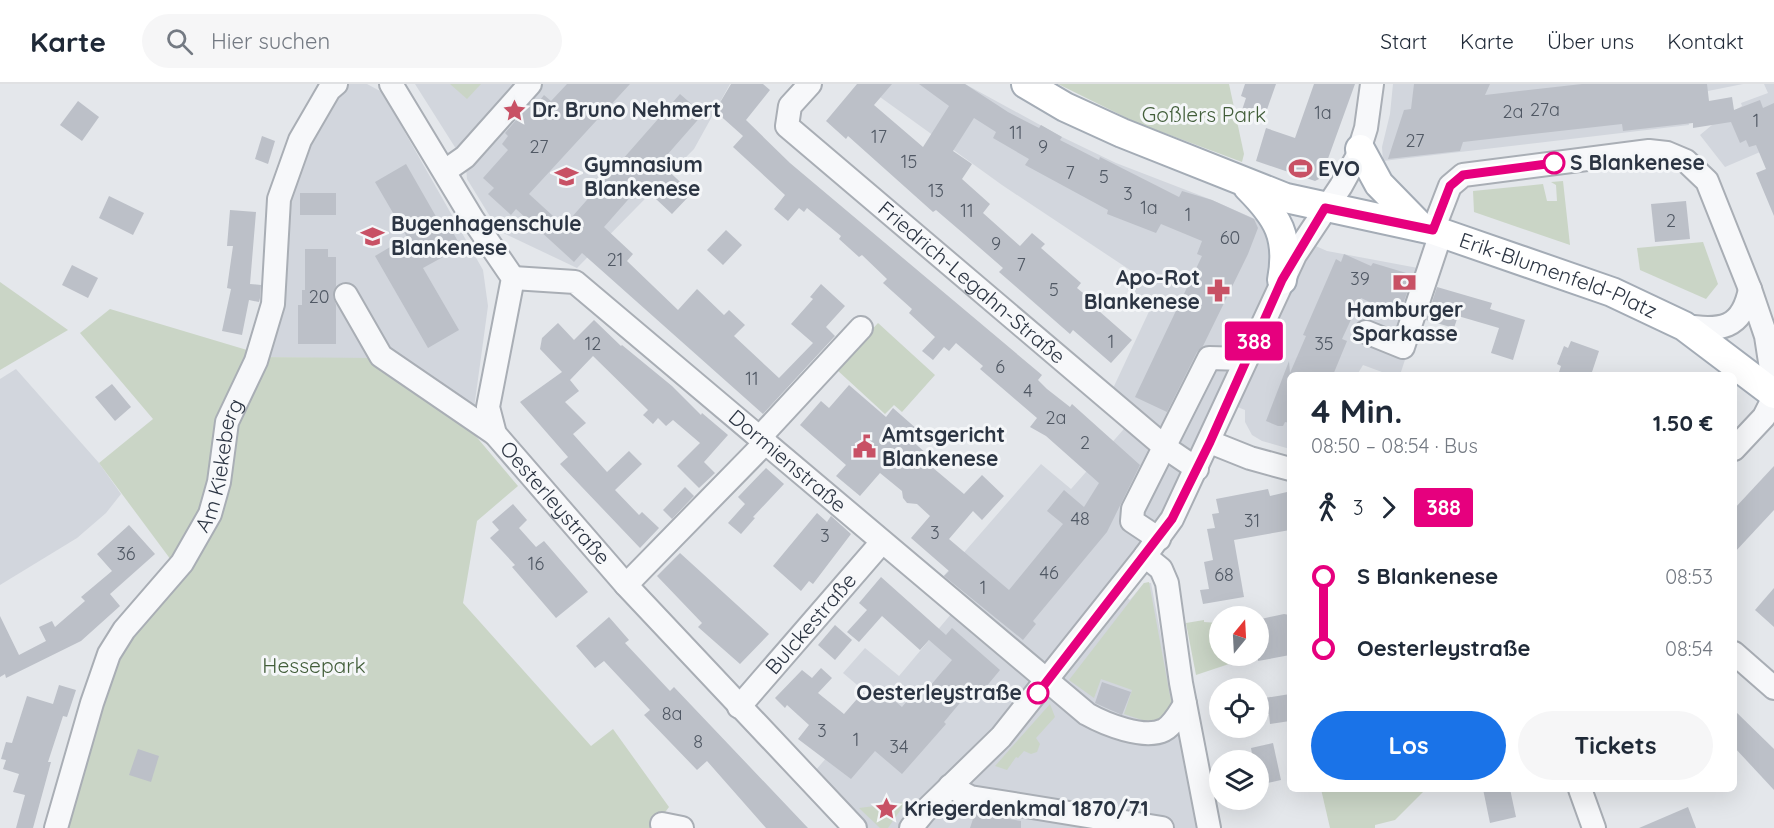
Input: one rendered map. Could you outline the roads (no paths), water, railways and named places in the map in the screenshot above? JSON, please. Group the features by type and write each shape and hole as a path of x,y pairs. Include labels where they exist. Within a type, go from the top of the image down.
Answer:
{"main road":[{"name":"Erik-Blumenfeld-Platz","path":"1026,84 1065,107 1122,134 1242,181 1325,208 1432,230 1612,292 1684,326 1774,395"},
{"path":"1360,149 1379,184 1432,230"},
{"path":"1242,181 1271,211 1279,225 1285,252 1282,280"}],"street":[{"name":"Am Kiekeberg","path":"57,828 92,703 110,654 124,630 182,564 210,514 219,482 227,422 256,361 273,304 279,199 300,140 329,90 336,84"},
{"path":"392,84 472,218 513,278"},
{"path":"445,171 465,157 530,84"},
{"name":"Friedrich-Legahn-Straße","path":"810,84 790,106 787,126 1166,448 1197,470"},
{"path":"911,828 1001,736 1047,682 1152,547 1197,470 1282,280 1325,208 1350,172 1360,149 1370,109 1372,84"},
{"name":"Erik-Blumenfeld-Platz","path":"1432,230 1450,186 1463,175 1637,152 1658,151 1678,156 1702,174 1710,187 1766,336 1774,388"},
{"path":"1366,332 1403,346 1432,230"},
{"name":"Oesterleystraße","path":"513,278 489,408 495,434 626,585 738,707 855,828"},
{"name":"Dormienstraße","path":"513,278 575,282 1087,714 1130,730 1163,730 1185,704"},
{"name":"Erik-Blumenfeld-Platz","path":"1684,326 1709,329 1729,325 1743,311 1750,289"},
{"path":"346,295 381,356 495,434"},
{"path":"626,585 763,440 861,328"},
{"path":"1209,828 1185,704 1167,583 1152,547 1131,513 1166,448 1209,358 1246,359"},
{"path":"1737,446 1764,417 1774,395"},
{"path":"1210,442 1250,458 1287,468"},
{"name":"Bulckestraße","path":"738,707 882,542"},
{"path":"1737,656 1774,688"},
{"path":"950,786 970,797 1162,828"},
{"path":"1581,792 1594,828"}],"place":[{"name":"Dr. Bruno Nehmert","path":"514,110"},
{"name":"S Blankenese","path":"1554,163"},
{"name":"EVO","path":"1300,169"},
{"name":"Gymnasium Blankenese","path":"566,177"},
{"name":"Bugenhagenschule Blankenese","path":"373,236"},
{"name":"Hamburger Sparkasse","path":"1405,282"},
{"name":"Apo-Rot Blankenese","path":"1218,290"},
{"name":"Amtsgericht Blankenese","path":"864,447"},
{"name":"Oesterleystraße","path":"1038,693"},
{"name":"Kriegerdenkmal 1870/71","path":"886,809"}],"park label":[{"name":"Goßlers Park","path":"1204,115"},
{"name":"Hessepark","path":"314,666"}]}
